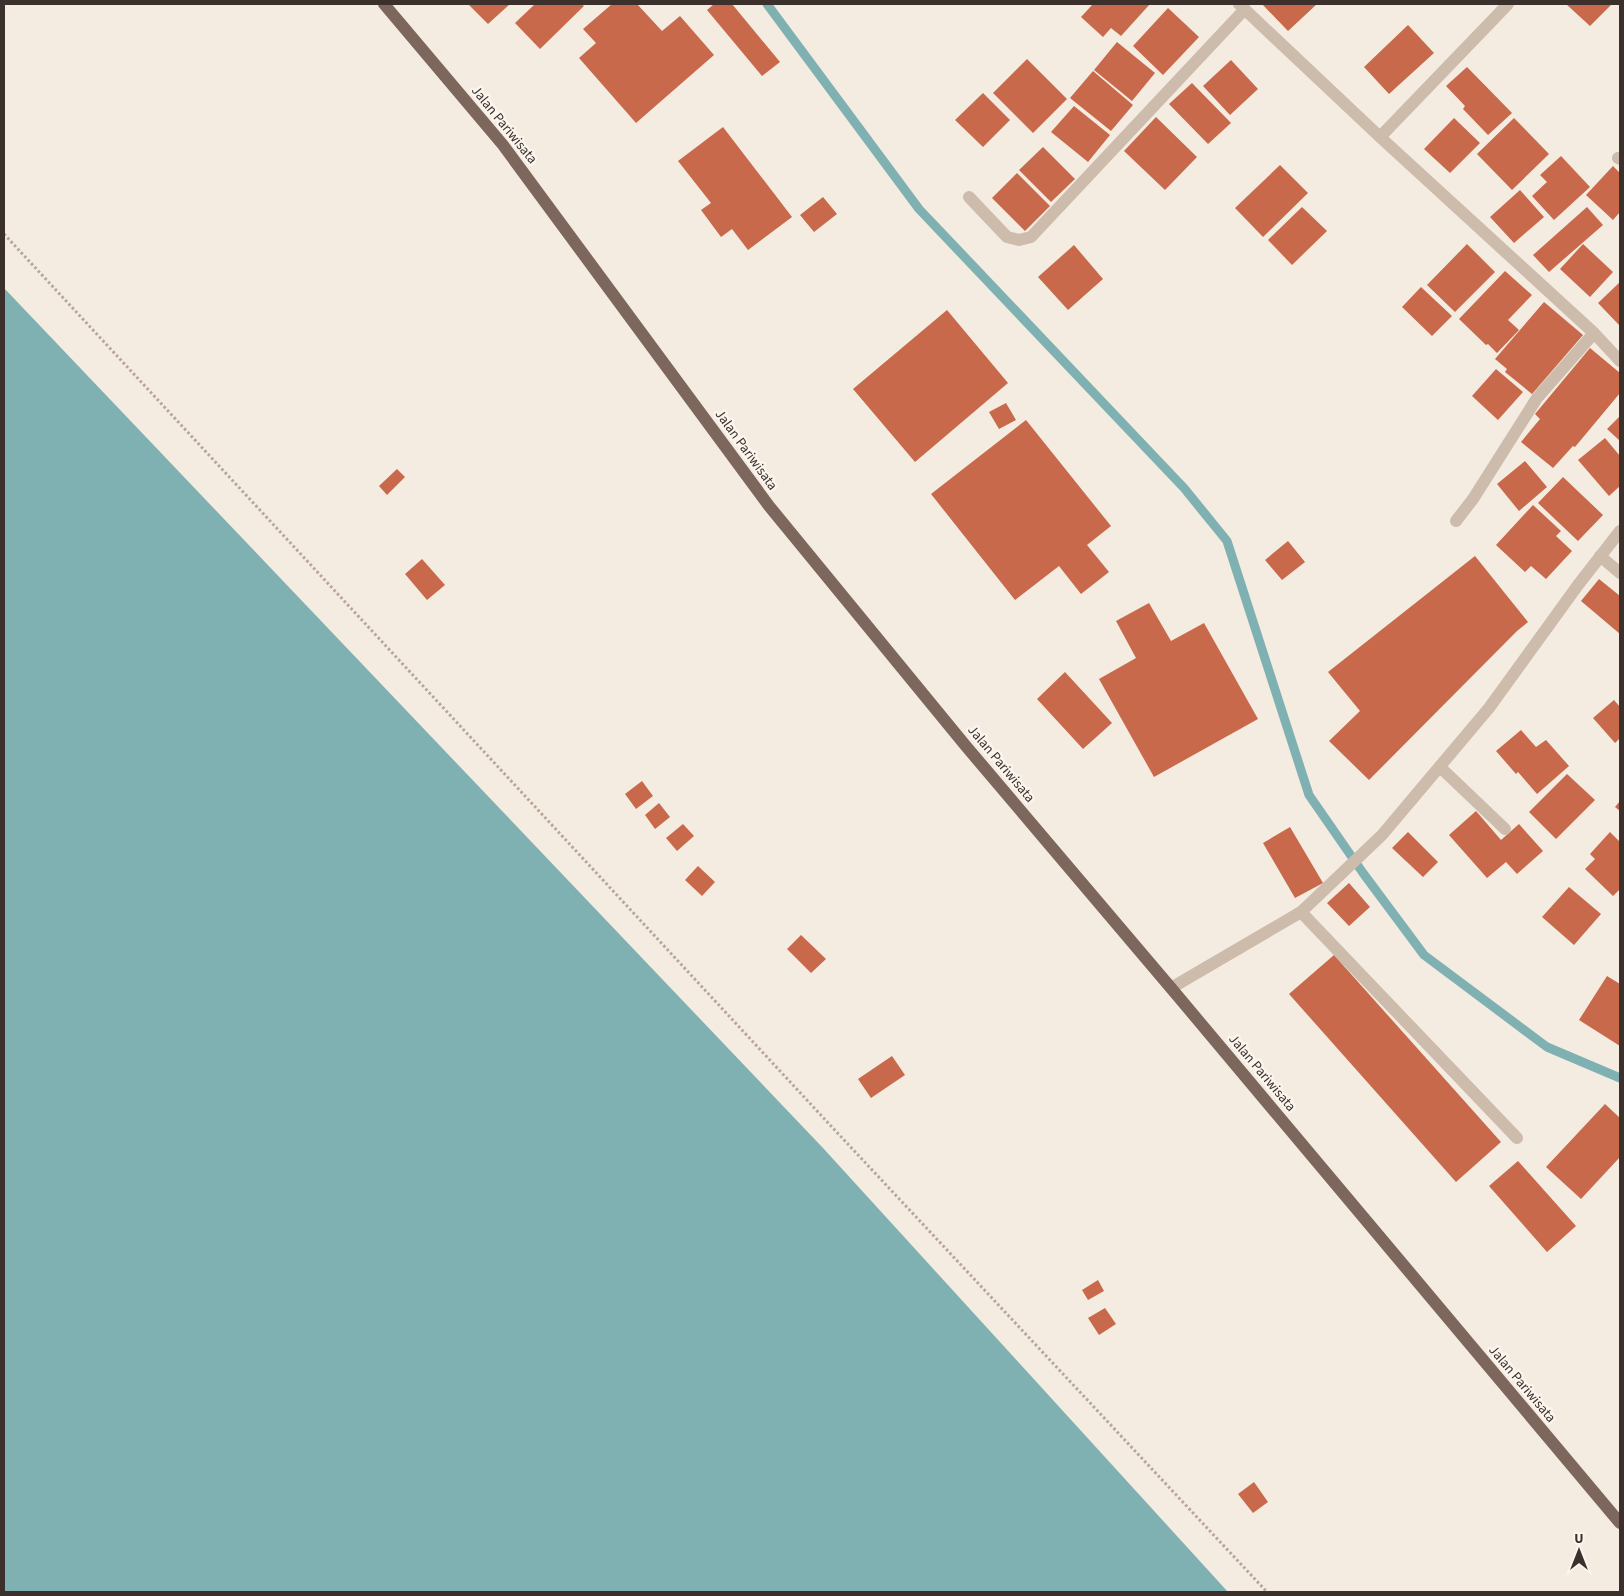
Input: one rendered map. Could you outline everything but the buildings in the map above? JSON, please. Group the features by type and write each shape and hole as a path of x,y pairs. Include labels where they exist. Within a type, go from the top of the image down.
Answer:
{"main road":[{"name":"Jalan Pariwisata","path":"384,4 503,145 770,506 965,745 1620,1523"}],"street":[{"path":"1380,137 1508,4"},
{"path":"969,197 1007,237 1019,240 1031,237 1242,6 1380,137 1594,333 1620,361"},
{"path":"1456,521 1473,499 1537,398 1594,333"},
{"path":"1171,988 1301,912 1382,835 1489,708 1578,584 1620,531"},
{"path":"1600,556 1620,573"},
{"path":"1440,767 1506,829"},
{"path":"1301,912 1517,1138"}],"path":[{"path":"4,234 810,1104 1267,1592"}],"water":[{"path":"4,288 823,1148 1228,1592 4,1592"}],"waterway":[{"path":"767,4 919,209 1184,488 1227,541 1309,795 1363,873 1424,955 1547,1047 1620,1078"}]}
